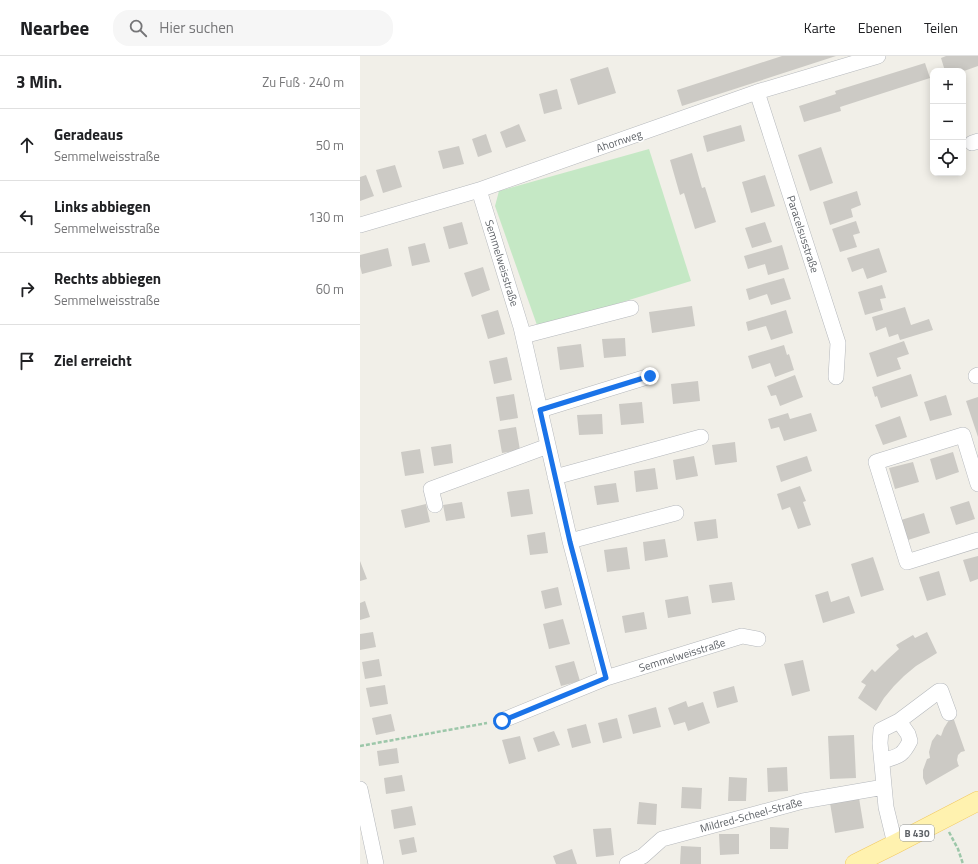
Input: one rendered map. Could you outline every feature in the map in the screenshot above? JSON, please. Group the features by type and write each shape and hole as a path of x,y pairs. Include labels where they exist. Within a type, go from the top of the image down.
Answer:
{"main road":[{"name":"B 430","path":"855,864 978,801"}],"street":[{"name":"Ahornweg","path":"360,225 479,190 757,92 878,56"},
{"name":"Paracelsusstraße","path":"757,92 838,344 836,377"},
{"name":"Semmelweisstraße","path":"479,190 523,336 570,542 606,678"},
{"path":"523,336 631,308"},
{"path":"540,410 650,376"},
{"path":"978,484 976,468 963,435 876,462 907,562 978,540"},
{"path":"555,477 701,437"},
{"path":"435,505 431,490 548,446"},
{"path":"570,542 676,513"},
{"name":"Semmelweisstraße","path":"502,721 606,678 742,636 758,639"},
{"path":"895,844 886,807 880,743 881,730 899,721 938,690 941,691 949,713"},
{"path":"882,761 898,756 905,751 910,741 908,734 899,721"},
{"name":"Mildred-Scheel-Straße","path":"627,864 643,856 662,839 803,800 884,787"},
{"path":"360,789 376,864"}],"path":[{"path":"360,746 502,721"},
{"path":"942,820 958,849 963,864"}],"green space":[{"path":"649,149 691,281 538,328 495,206 499,191"}],"building":[{"path":"782,56 836,56 682,106 677,90"},
{"path":"946,56 978,56 978,66 966,70 966,68 944,68 941,58"},
{"path":"925,63 930,78 840,107 841,111 804,122 799,106 836,94 835,91"},
{"path":"608,67 616,93 578,105 570,79"},
{"path":"557,89 562,109 544,114 539,94"},
{"path":"519,124 526,141 506,148 500,132"},
{"path":"741,125 745,141 707,152 703,136"},
{"path":"486,134 492,152 478,157 472,139"},
{"path":"459,146 464,164 443,169 438,151"},
{"path":"821,147 833,183 810,191 798,155"},
{"path":"692,153 702,188 705,187 716,222 695,229 684,193 680,195 670,160"},
{"path":"395,165 402,187 383,193 376,170"},
{"path":"366,175 374,196 360,201 360,177"},
{"path":"765,175 775,206 751,213 742,182"},
{"path":"857,191 861,205 851,209 853,217 830,225 823,202"},
{"path":"856,221 860,233 853,235 857,247 840,252 832,229"},
{"path":"462,222 468,244 449,249 443,227"},
{"path":"765,222 772,242 752,248 745,228"},
{"path":"425,243 430,262 412,266 408,247"},
{"path":"782,245 789,269 768,275 765,264 748,269 744,256"},
{"path":"388,248 392,266 362,274 360,255"},
{"path":"879,248 887,272 867,279 863,268 852,272 847,258"},
{"path":"483,267 490,290 472,297 464,273"},
{"path":"784,278 791,299 771,305 767,294 749,300 746,289"},
{"path":"882,285 886,298 880,299 883,310 865,315 858,292"},
{"path":"692,306 695,326 652,333 649,312"},
{"path":"905,307 911,325 929,319 933,330 900,340 898,334 889,337 886,327 876,331 872,317"},
{"path":"498,310 505,334 488,339 481,315"},
{"path":"786,310 793,333 771,340 766,326 748,331 746,322"},
{"path":"625,338 626,356 604,358 602,339"},
{"path":"904,341 909,354 897,358 901,369 877,377 869,353"},
{"path":"581,344 584,367 560,370 557,347"},
{"path":"784,345 787,355 789,354 794,370 775,377 770,363 752,369 748,356"},
{"path":"507,357 512,380 494,384 489,361"},
{"path":"911,374 918,396 881,408 872,387"},
{"path":"795,375 803,397 780,406 776,395 771,396 767,386"},
{"path":"698,381 700,401 673,404 671,384"},
{"path":"514,394 518,418 500,421 496,397"},
{"path":"946,395 952,415 930,421 924,402"},
{"path":"978,397 978,437 966,401"},
{"path":"642,402 644,423 621,425 619,404"},
{"path":"788,413 790,419 811,413 817,431 784,441 779,427 771,429 768,419"},
{"path":"602,414 603,434 579,435 577,415"},
{"path":"900,416 907,437 883,445 875,425"},
{"path":"516,427 520,450 502,453 498,430"},
{"path":"735,442 737,462 715,465 712,445"},
{"path":"451,444 453,463 434,466 431,447"},
{"path":"420,449 424,473 405,476 401,452"},
{"path":"953,452 959,472 936,480 930,459"},
{"path":"694,456 698,476 676,480 673,460"},
{"path":"807,456 812,471 781,482 776,466"},
{"path":"913,462 919,482 895,489 889,468"},
{"path":"655,468 658,489 636,492 634,471"},
{"path":"616,483 619,502 597,505 594,486"},
{"path":"800,486 806,501 803,502 811,525 798,529 790,507 782,510 777,494"},
{"path":"529,489 533,514 511,517 507,492"},
{"path":"969,501 975,519 956,525 950,507"},
{"path":"462,502 465,518 446,521 443,505"},
{"path":"426,504 430,522 405,528 401,510"},
{"path":"924,513 930,533 908,540 901,520"},
{"path":"716,519 718,538 697,541 694,522"},
{"path":"545,532 548,553 530,555 527,535"},
{"path":"665,539 668,557 645,561 643,542"},
{"path":"627,547 630,569 607,572 604,550"},
{"path":"978,556 978,579 970,582 963,560"},
{"path":"873,557 884,590 861,597 851,564"},
{"path":"360,561 367,579 360,581"},
{"path":"939,571 946,595 927,601 919,577"},
{"path":"732,582 735,600 712,603 709,585"},
{"path":"558,587 562,605 545,609 541,591"},
{"path":"828,591 831,602 849,596 855,613 823,623 815,595"},
{"path":"688,596 691,614 668,618 665,600"},
{"path":"365,601 370,617 360,620 360,603"},
{"path":"644,612 647,629 625,633 622,616"},
{"path":"563,619 570,644 549,649 543,624"},
{"path":"373,632 376,647 360,650 360,634"},
{"path":"927,632 937,653 916,666 904,676 884,698 876,711 858,698 866,685 861,682 872,669 875,672 899,649 896,645 913,635 915,638"},
{"path":"379,659 382,676 365,679 362,662"},
{"path":"803,660 810,691 792,696 784,664"},
{"path":"574,661 580,681 561,686 555,666"},
{"path":"385,685 388,704 370,707 366,688"},
{"path":"734,686 738,702 717,708 713,692"},
{"path":"686,701 688,707 703,702 710,723 688,731 685,722 674,725 668,708"},
{"path":"656,707 661,727 633,734 628,715"},
{"path":"391,714 395,731 376,735 372,718"},
{"path":"953,717 965,751 958,755 957,760 959,766 926,785 923,778 923,770 927,759 930,758 929,752 932,741 937,734 941,736 949,720"},
{"path":"617,718 622,738 603,743 598,723"},
{"path":"586,724 591,743 572,748 567,729"},
{"path":"554,731 560,745 538,752 533,738"},
{"path":"854,735 856,778 830,779 828,736"},
{"path":"520,736 526,759 509,764 502,740"},
{"path":"397,748 399,763 379,766 377,751"},
{"path":"787,767 788,791 768,792 767,768"},
{"path":"402,775 405,791 386,794 384,778"},
{"path":"729,777 747,778 746,801 728,801"},
{"path":"682,787 702,788 701,809 681,808"},
{"path":"859,798 864,828 835,833 830,803"},
{"path":"639,802 657,804 656,825 637,824"},
{"path":"412,806 416,825 394,829 391,810"},
{"path":"770,827 789,828 788,849 770,849"},
{"path":"611,828 614,855 596,857 593,829"},
{"path":"719,834 739,834 739,854 720,855"},
{"path":"414,837 417,852 402,855 399,840"},
{"path":"681,846 701,847 701,864 680,864"},
{"path":"572,849 577,864 556,864 553,856"}],"route":[{"path":"502,721 606,678 570,542 540,410 650,376"}]}
